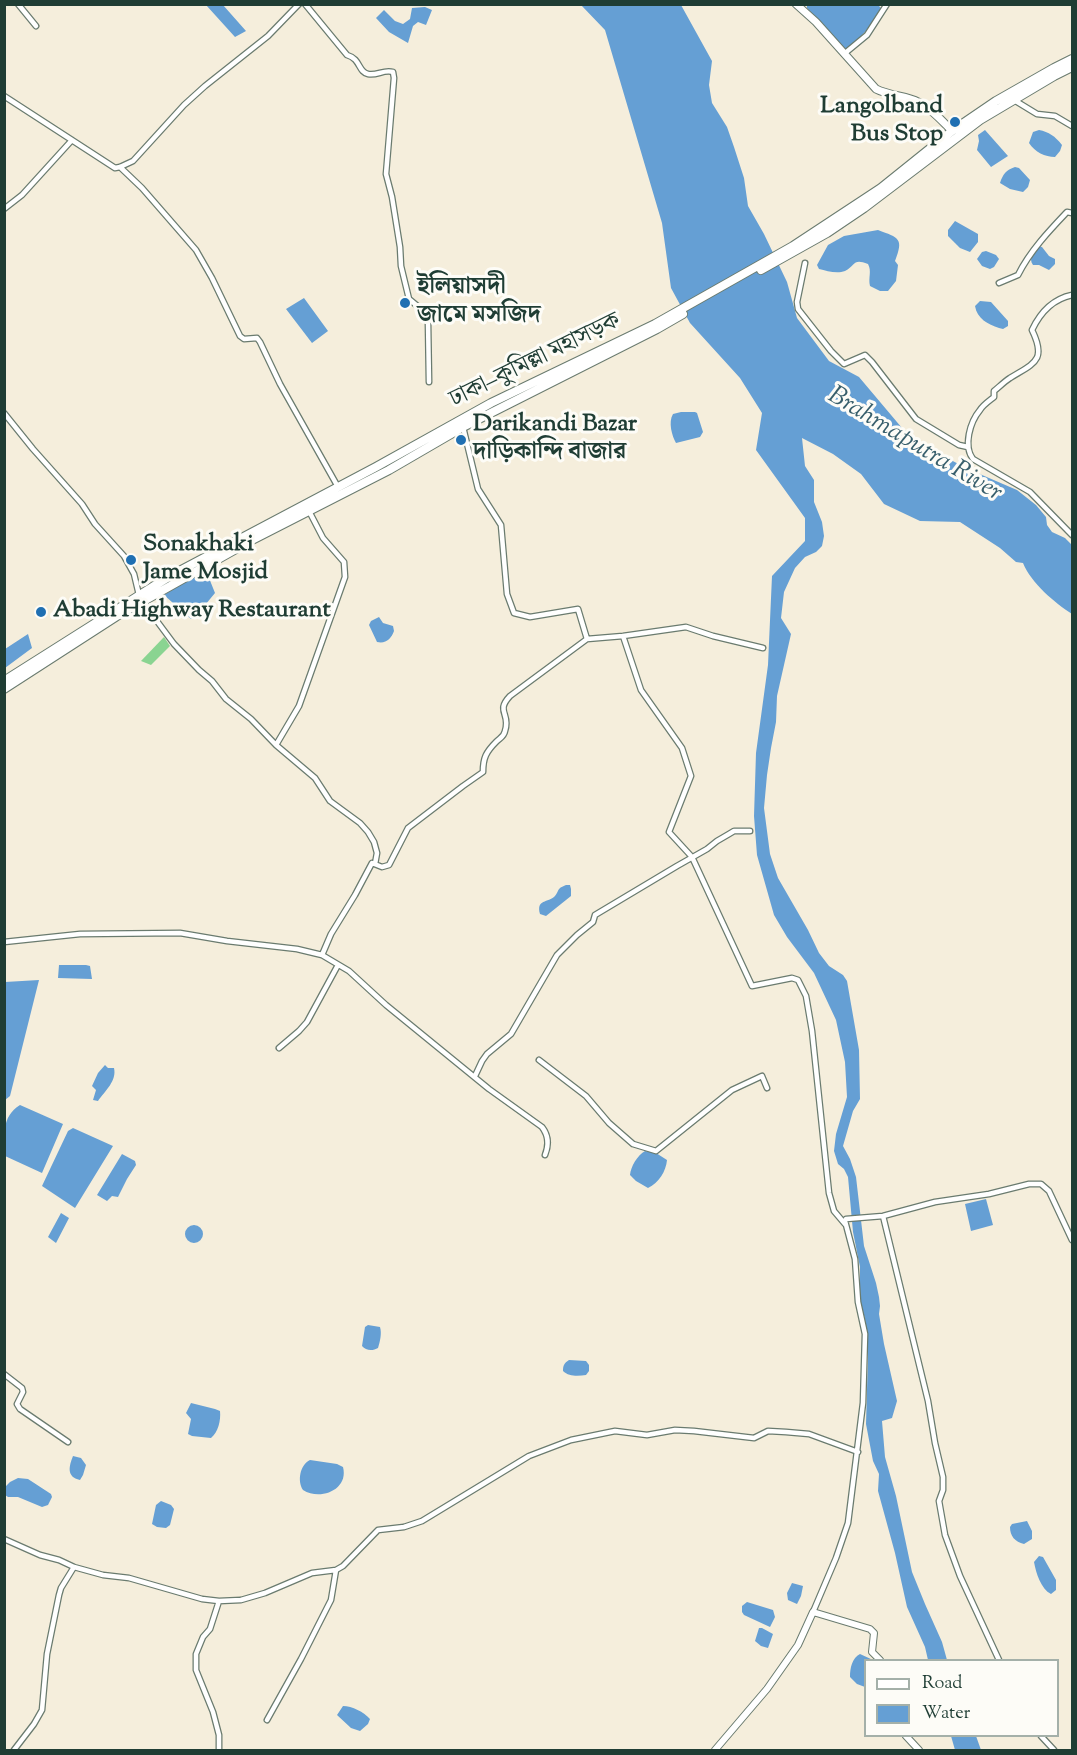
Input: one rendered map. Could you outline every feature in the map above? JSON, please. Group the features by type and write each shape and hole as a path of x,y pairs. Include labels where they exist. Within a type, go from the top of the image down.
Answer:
{"highway":[{"name":"ঢাকা–কুমিল্লা মহাসড়ক","path":"4,681 141,598 389,470 463,427 728,288 794,248 881,188 952,131 996,101 1072,59"},
{"name":"ঢাকা–কুমিল্লা মহাসড়ক","path":"794,248 827,233 864,208 980,120 1072,67"},
{"name":"ঢাকা–কুমিল্লা মহাসড়ক","path":"4,689 141,598 170,576 339,487 491,403 656,327"}],"main road":[{"path":"796,4 816,21 876,89 887,95 918,101 952,131"}],"street":[{"path":"18,4 36,26"},
{"path":"4,96 115,168 120,167 133,161 184,105 268,36 299,4"},
{"path":"305,4 347,56 355,59 362,71 370,74 388,70 393,72 386,174 392,197 401,266 409,299 421,309 428,321 429,382"},
{"path":"844,54 867,35 887,4"},
{"path":"1014,100 1037,114 1055,116 1072,126"},
{"path":"4,209 22,195 72,140"},
{"path":"120,167 142,188 196,250 240,336 244,339 257,338 260,342 280,384 339,487"},
{"path":"999,283 1018,275 1043,238 1067,212 1072,213"},
{"path":"805,263 797,302 798,309 831,351 844,364 865,356 916,419 959,445 968,447"},
{"path":"1072,295 1050,305 1038,317 1032,330 1039,346 1035,362 994,391 994,397 979,411 968,438 969,454 973,459 1030,492 1072,535"},
{"path":"4,413 124,556 135,574 141,598 174,644 212,681 226,699 315,778 330,801 360,823 374,842 377,853 375,864"},
{"path":"463,427 478,489 501,525 507,594 514,613 530,617 578,609 587,639"},
{"path":"276,745 299,706 345,577 344,562 323,538 309,511"},
{"path":"375,864 382,867 389,865 408,828 483,772 482,764 485,756 504,736 506,730 507,722 502,708 504,702 587,639 686,627 763,648"},
{"path":"622,636 641,690 682,748 691,776 684,799 669,832 692,857 752,986 792,978 798,980 806,996 812,1031 829,1193 834,1211 846,1222 855,1259 858,1302 865,1334 863,1403 858,1452 848,1523 836,1558 798,1645 767,1689 715,1750"},
{"path":"475,1076 487,1054 511,1034 557,955 593,922 595,915 734,831 750,831"},
{"path":"322,955 331,934 370,867 375,864"},
{"path":"4,942 80,934 180,933 297,949 322,955 348,971 386,1005 503,1100 542,1127 548,1141 544,1155"},
{"path":"279,1048 300,1031 307,1022 338,965"},
{"path":"539,1060 586,1096 609,1123 633,1144 656,1151 732,1090 762,1076 767,1088"},
{"path":"846,1222 864,1216 883,1216 935,1202 989,1194 1029,1184 1041,1184 1049,1191 1072,1239"},
{"path":"883,1216 928,1401 943,1477 943,1490 939,1502 945,1535 960,1576 999,1659"},
{"path":"4,1374 22,1388 22,1395 17,1404 20,1409 68,1442"},
{"path":"4,1539 40,1555 103,1575 129,1578 202,1599 241,1600 265,1593 312,1573 336,1570 343,1566 378,1530 404,1527 422,1521 529,1456 571,1440 615,1431 648,1435 675,1430 701,1431 754,1438 768,1431 809,1434 858,1452"},
{"path":"14,1750 42,1710 47,1654 59,1595 74,1567"},
{"path":"267,1720 331,1600 336,1570"},
{"path":"219,1601 210,1629 203,1637 196,1654 196,1670 213,1712 219,1735 219,1750"},
{"path":"813,1612 870,1629 874,1633 872,1652 879,1659"},
{"path":"907,1737 919,1750"},
{"path":"1042,1737 1054,1750"}],"green space":[{"path":"164,637 170,646 151,665 141,661"}],"water":[{"path":"206,5 223,5 246,31 235,37"},
{"name":"Brahmaputra River","path":"581,5 681,5 712,61 709,85 712,103 727,127 744,178 748,206 787,282 797,318 829,361 859,377 902,428 928,448 968,469 1017,490 1036,505 1046,517 1047,525 1052,532 1065,538 1072,545 1072,614 1038,585 1023,563 1016,562 1000,548 960,522 920,521 884,504 861,474 833,454 802,438 805,466 814,480 814,502 822,522 824,536 822,546 805,557 795,568 784,592 781,618 791,634 777,696 776,722 764,808 770,854 778,878 819,953 829,966 843,975 847,981 859,1050 860,1099 853,1111 843,1146 856,1177 864,1246 879,1297 884,1344 897,1401 892,1418 882,1421 885,1457 912,1572 942,1642 947,1659 928,1659 925,1647 907,1607 878,1491 879,1474 873,1461 866,1424 868,1356 865,1319 860,1303 860,1267 853,1232 848,1177 838,1164 834,1151 836,1134 847,1097 845,1062 836,1020 814,973 774,915 757,855 754,816 756,753 768,665 772,576 805,541 805,518 756,450 762,413 740,378 690,323 671,288 662,223 605,30"},
{"path":"807,5 878,5 882,9 865,32 845,50 807,8"},
{"path":"425,7 432,10 426,25 418,22 413,26 408,43 389,32 376,18 384,10 395,21 403,24 410,19 412,8"},
{"path":"985,130 1008,156 991,167 977,150 978,135"},
{"path":"1039,130 1052,135 1062,145 1055,157 1040,153 1029,143 1033,132"},
{"path":"1015,167 1019,168 1030,180 1023,192 1010,189 1000,183 1005,173"},
{"path":"955,221 978,234 978,242 970,252 960,248 948,236 948,230"},
{"path":"878,230 895,237 899,243 895,261 898,265 896,281 888,291 880,291 870,286 869,267 863,262 857,262 842,272 819,269 817,265 828,245 844,236"},
{"path":"1038,246 1055,259 1055,264 1049,270 1033,265 1032,255"},
{"path":"986,251 996,255 999,259 990,269 982,266 977,259 982,252"},
{"path":"304,298 328,331 312,343 286,309"},
{"path":"980,301 991,302 1008,321 1008,326 1003,329 984,320 976,311 975,306"},
{"path":"697,413 703,432 700,437 676,443 671,421 673,414"},
{"path":"205,568 215,593 191,619 164,595"},
{"path":"379,617 383,623 393,626 394,631 386,642 377,642 369,625 371,621"},
{"path":"28,634 32,648 5,668 5,649"},
{"path":"570,885 571,896 546,916 540,914 541,904 555,896 559,889"},
{"path":"59,965 90,966 92,979 58,978"},
{"path":"39,980 10,1096 5,1100 5,982"},
{"path":"105,1065 108,1068 114,1068 114,1077 98,1101 93,1100 96,1090 92,1086"},
{"path":"20,1105 63,1124 42,1173 5,1156 4,1134 7,1121"},
{"path":"73,1128 113,1146 75,1208 42,1186 68,1131"},
{"path":"645,1151 656,1153 667,1160 661,1176 648,1188 630,1175 635,1162"},
{"path":"122,1154 135,1161 136,1165 118,1197 112,1196 107,1201 97,1195"},
{"path":"986,1199 993,1225 971,1231 965,1204"},
{"path":"61,1213 69,1218 56,1243 48,1237"},
{"path":"194,1225 200,1228 203,1234 200,1240 194,1243 188,1240 185,1234 188,1228"},
{"path":"368,1325 380,1327 378,1348 374,1350 368,1350 362,1346 365,1327"},
{"path":"569,1360 586,1361 589,1371 586,1375 580,1376 565,1373 564,1366"},
{"path":"191,1403 220,1411 216,1433 211,1438 188,1434 191,1419 186,1413"},
{"path":"73,1456 81,1458 86,1465 80,1480 71,1474"},
{"path":"310,1460 343,1467 342,1482 325,1494 303,1490 300,1474"},
{"path":"18,1478 28,1479 51,1494 48,1505 42,1507 18,1497 5,1495 5,1487"},
{"path":"161,1501 171,1505 174,1509 170,1525 166,1528 152,1524 156,1505"},
{"path":"1027,1521 1032,1531 1032,1539 1024,1544 1014,1538 1010,1527 1012,1524"},
{"path":"1039,1556 1043,1557 1056,1580 1056,1590 1051,1594 1042,1585 1036,1571 1034,1562"},
{"path":"792,1583 803,1586 797,1604 788,1600 787,1593"},
{"path":"747,1602 773,1610 775,1617 770,1627 744,1615 742,1606"},
{"path":"759,1628 773,1634 768,1648 755,1641"},
{"path":"860,1654 871,1659 864,1659 864,1687 857,1684 850,1677 855,1658"},
{"path":"343,1706 354,1708 365,1714 370,1719 368,1724 360,1731 351,1728 337,1715"},
{"path":"951,1737 976,1737 981,1750 955,1750"}],"place":[{"name":"Langolband Bus Stop","path":"955,122"},
{"name":"ইলিয়াসদী জামে মসজিদ","path":"405,303"},
{"name":"Darikandi Bazar দাড়িকান্দি বাজার","path":"461,440"},
{"name":"Sonakhaki Jame Mosjid","path":"131,560"},
{"name":"Abadi Highway Restaurant","path":"41,612"}]}
